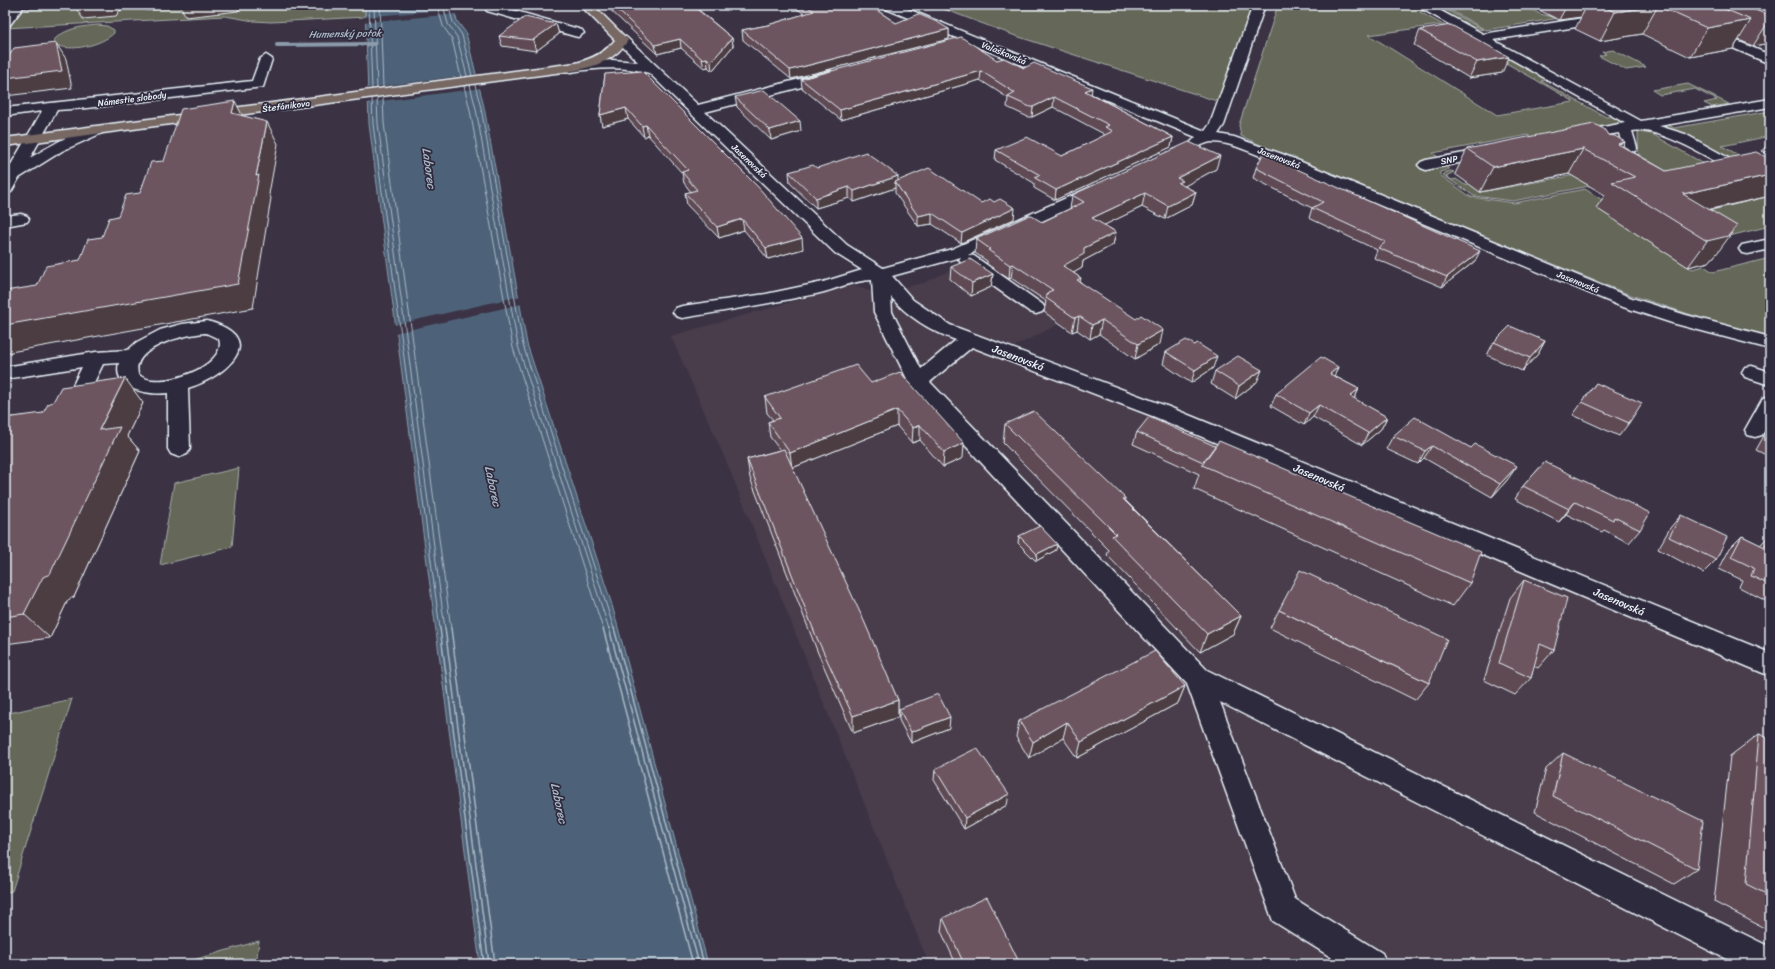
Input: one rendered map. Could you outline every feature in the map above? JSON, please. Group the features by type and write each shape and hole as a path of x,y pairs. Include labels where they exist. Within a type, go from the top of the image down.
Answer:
{"main road":[{"path":"586,5 622,40"},
{"name":"Štefánikova","path":"5,142 568,68 609,56 619,47 622,40"}],"street":[{"path":"5,23 19,5"},
{"name":"Valaškovská","path":"888,5 1208,137"},
{"path":"1181,150 1208,137 1217,125 1226,104 1259,5"},
{"path":"1421,5 1637,124 1680,137 1770,187"},
{"path":"494,7 578,34"},
{"path":"1481,38 1623,16"},
{"path":"1701,29 1770,60"},
{"path":"945,45 969,39"},
{"name":"Jasenovská","path":"622,40 841,249 881,274 906,304 943,329 1162,412 1770,664"},
{"name":"Námestie slobody","path":"5,112 258,84 266,59"},
{"path":"568,68 621,63 634,64 654,70"},
{"path":"696,110 846,71"},
{"path":"1559,139 1637,124 1656,123 1770,103"},
{"path":"5,190 52,106"},
{"path":"1599,155 1630,148 1626,133 1622,127"},
{"path":"15,174 57,148 97,130"},
{"name":"Jasenovská","path":"1208,137 1229,140 1277,156 1626,302 1679,319 1770,343"},
{"name":"SNP","path":"1426,165 1504,150"},
{"path":"5,161 15,174"},
{"path":"682,312 828,286 858,275 881,274 958,253 1110,184"},
{"path":"5,221 21,219"},
{"path":"1748,249 1770,244"},
{"path":"958,253 1036,308"},
{"path":"881,274 882,312 918,382 1198,678 1770,964"},
{"path":"207,327 220,330 228,335 231,343 229,353 221,363 207,372 178,384 149,387 138,384 130,380 127,373 128,365 133,356 143,346 174,332 207,327"},
{"path":"918,382 969,339"},
{"path":"5,373 96,358 133,356"},
{"path":"57,422 65,421 96,358"},
{"path":"1752,372 1770,379"},
{"path":"178,384 180,449"},
{"path":"1755,430 1770,403"},
{"path":"1198,678 1284,910 1371,964"}],"shaded area":[{"path":"1004,245 1099,304 1011,348 1201,421 1214,422 1599,585 1770,655 1770,964 929,964 727,463 671,336 851,285 876,293 924,283"}],"green space":[{"path":"5,5 365,5 365,17 271,22 254,21 225,16 5,28"},
{"path":"933,5 1259,5 1226,104 1013,35"},
{"path":"1278,5 1416,5 1424,11 1420,12 1452,30 1461,31 1549,80 1541,81 1606,117 1615,116 1619,121 1615,125 1535,140 1528,135 1433,153 1439,158 1422,161 1419,164 1445,166 1449,169 1440,172 1440,175 1471,197 1514,203 1585,189 1610,205 1597,208 1692,269 1704,266 1713,272 1770,258 1770,336 1710,321 1628,294 1291,159 1241,136 1239,125","holes":["1439,25 1573,101 1497,115 1369,35"]},
{"path":"1428,5 1438,5 1484,30 1473,28"},
{"path":"1441,5 1523,5 1540,14 1553,17 1578,15 1486,30"},
{"path":"99,25 107,26 114,30 114,33 102,41 77,48 61,47 54,44 54,40 58,36 69,30"},
{"path":"1613,50 1646,67 1626,70 1599,56 1606,54 1602,52"},
{"path":"1688,84 1729,104 1712,107 1704,103 1717,100 1695,89 1660,95 1652,90"},
{"path":"1770,111 1770,136 1722,146 1770,172 1770,183 1663,125 1665,123 1674,128"},
{"path":"1638,132 1652,134 1713,169 1639,179"},
{"path":"1446,172 1454,172 1446,176 1452,180 1456,179 1465,185 1470,184 1480,192 1575,175 1589,186 1513,201 1474,196 1443,175"},
{"path":"1770,193 1770,226 1717,239 1680,218 1769,196"},
{"path":"239,468 232,547 160,565 174,483"},
{"path":"72,699 12,891 5,893 5,714"},
{"path":"259,941 256,964 179,964"}],"water":[{"name":"Laborec","path":"365,5 452,5 457,21 466,33 484,107 527,344 612,605 708,964 480,964 369,124"}],"pier":[{"path":"455,9 457,14 364,22 363,17"},
{"path":"478,74 482,88 366,103 366,88"},
{"path":"521,296 522,304 395,333 394,325"}],"building":[{"path":"612,5 692,5 732,38 711,62 707,58 702,59 680,39 655,45"},
{"path":"805,5 869,5 896,23 918,14 949,29 790,70 742,30 768,25 814,11"},
{"path":"1600,5 1715,5 1751,20 1707,28 1658,6 1615,12"},
{"path":"1743,5 1770,5 1770,16"},
{"path":"525,17 556,24 533,40 499,36"},
{"path":"1451,25 1509,57 1477,62 1420,30"},
{"path":"961,37 997,60 1004,58 1024,68 1034,63 1092,88 1085,91 1173,137 1056,190 1035,178 1040,175 996,150 1027,137 1062,156 1113,131 1105,127 1109,125 1054,97 1030,107 1008,97 1015,93 981,71 840,110 801,79"},
{"path":"56,43 62,71 5,78 5,63 14,48"},
{"path":"642,71 759,188 802,238 766,248 742,219 717,227 685,193 697,190 682,172 688,170 646,125 642,126 626,108 600,115 605,74"},
{"path":"764,90 800,121 770,130 735,97"},
{"path":"235,101 232,113 267,122 256,176 259,175 238,284 5,325 5,291 37,286 46,266 80,260 88,239 102,237 109,218 118,216 126,195 140,193 151,162 164,161 181,109"},
{"path":"1594,124 1604,129 1608,135 1615,136 1625,142 1618,144 1666,171 1756,152 1770,159 1770,175 1683,194 1737,226 1728,236 1707,241 1612,182 1635,177 1583,149 1493,167 1467,149"},
{"path":"1189,142 1220,156 1177,178 1183,181 1178,183 1196,192 1168,206 1145,193 1092,218 1116,232 1084,248 1084,254 1063,266 1081,278 1077,280 1136,319 1141,315 1163,330 1138,344 1102,320 1092,325 1079,316 1075,318 1046,298 1048,292 1053,290 1013,264 1010,265 988,250 990,249 976,239 1030,215 1042,222 1084,202 1072,195"},
{"path":"866,152 898,176 854,191 849,187 816,198 789,172 813,165 817,168"},
{"path":"1263,154 1480,251 1447,277 1378,248 1386,242 1312,208 1323,202 1256,168"},
{"path":"929,168 981,203 990,199 994,202 1000,199 1015,208 962,233 932,213 918,216 895,182"},
{"path":"970,259 993,274 972,283 951,267"},
{"path":"1510,326 1545,341 1530,358 1494,342"},
{"path":"1186,340 1195,345 1197,343 1217,356 1195,370 1166,352"},
{"path":"1238,356 1262,370 1239,386 1215,371"},
{"path":"1321,357 1338,367 1330,374 1359,389 1350,396 1387,417 1368,433 1319,405 1309,413 1276,394"},
{"path":"856,365 871,383 900,372 964,443 944,452 920,425 913,428 897,410 790,453 768,422 780,418 765,397"},
{"path":"125,378 99,430 120,427 50,574 43,577 24,614 5,617 5,418 43,413 48,404 53,402 61,387"},
{"path":"1596,383 1642,403 1629,423 1582,402"},
{"path":"1034,411 1125,498 1123,499 1241,616 1207,634 1112,536 1116,534 1005,424"},
{"path":"1149,417 1215,446 1203,462 1137,432"},
{"path":"1415,417 1471,448 1475,444 1517,466 1500,484 1432,446 1425,451 1393,436"},
{"path":"1219,441 1481,552 1470,583 1202,465"},
{"path":"784,449 864,621 898,700 853,716 816,636 747,459"},
{"path":"1545,462 1650,513 1640,530 1614,517 1613,520 1575,502 1569,509 1523,486"},
{"path":"1681,515 1727,537 1716,560 1669,537"},
{"path":"1040,526 1057,544 1037,554 1019,536"},
{"path":"1742,536 1765,547 1770,536 1770,585 1751,576 1754,568 1731,557"},
{"path":"1300,570 1447,639 1429,683 1279,610"},
{"path":"1524,580 1567,598 1554,650 1540,644 1531,678 1499,663"},
{"path":"1155,651 1185,686 1081,742 1067,722 1033,742 1019,721"},
{"path":"938,694 950,717 911,732 899,709"},
{"path":"1759,734 1770,739 1770,896 1746,884"},
{"path":"977,748 1009,794 965,818 935,769"},
{"path":"1563,753 1703,821 1697,869 1553,796"},
{"path":"987,897 1020,964 964,964 943,918"}],"waterway":[{"name":"Humenský potok","path":"277,45 375,44"}]}
